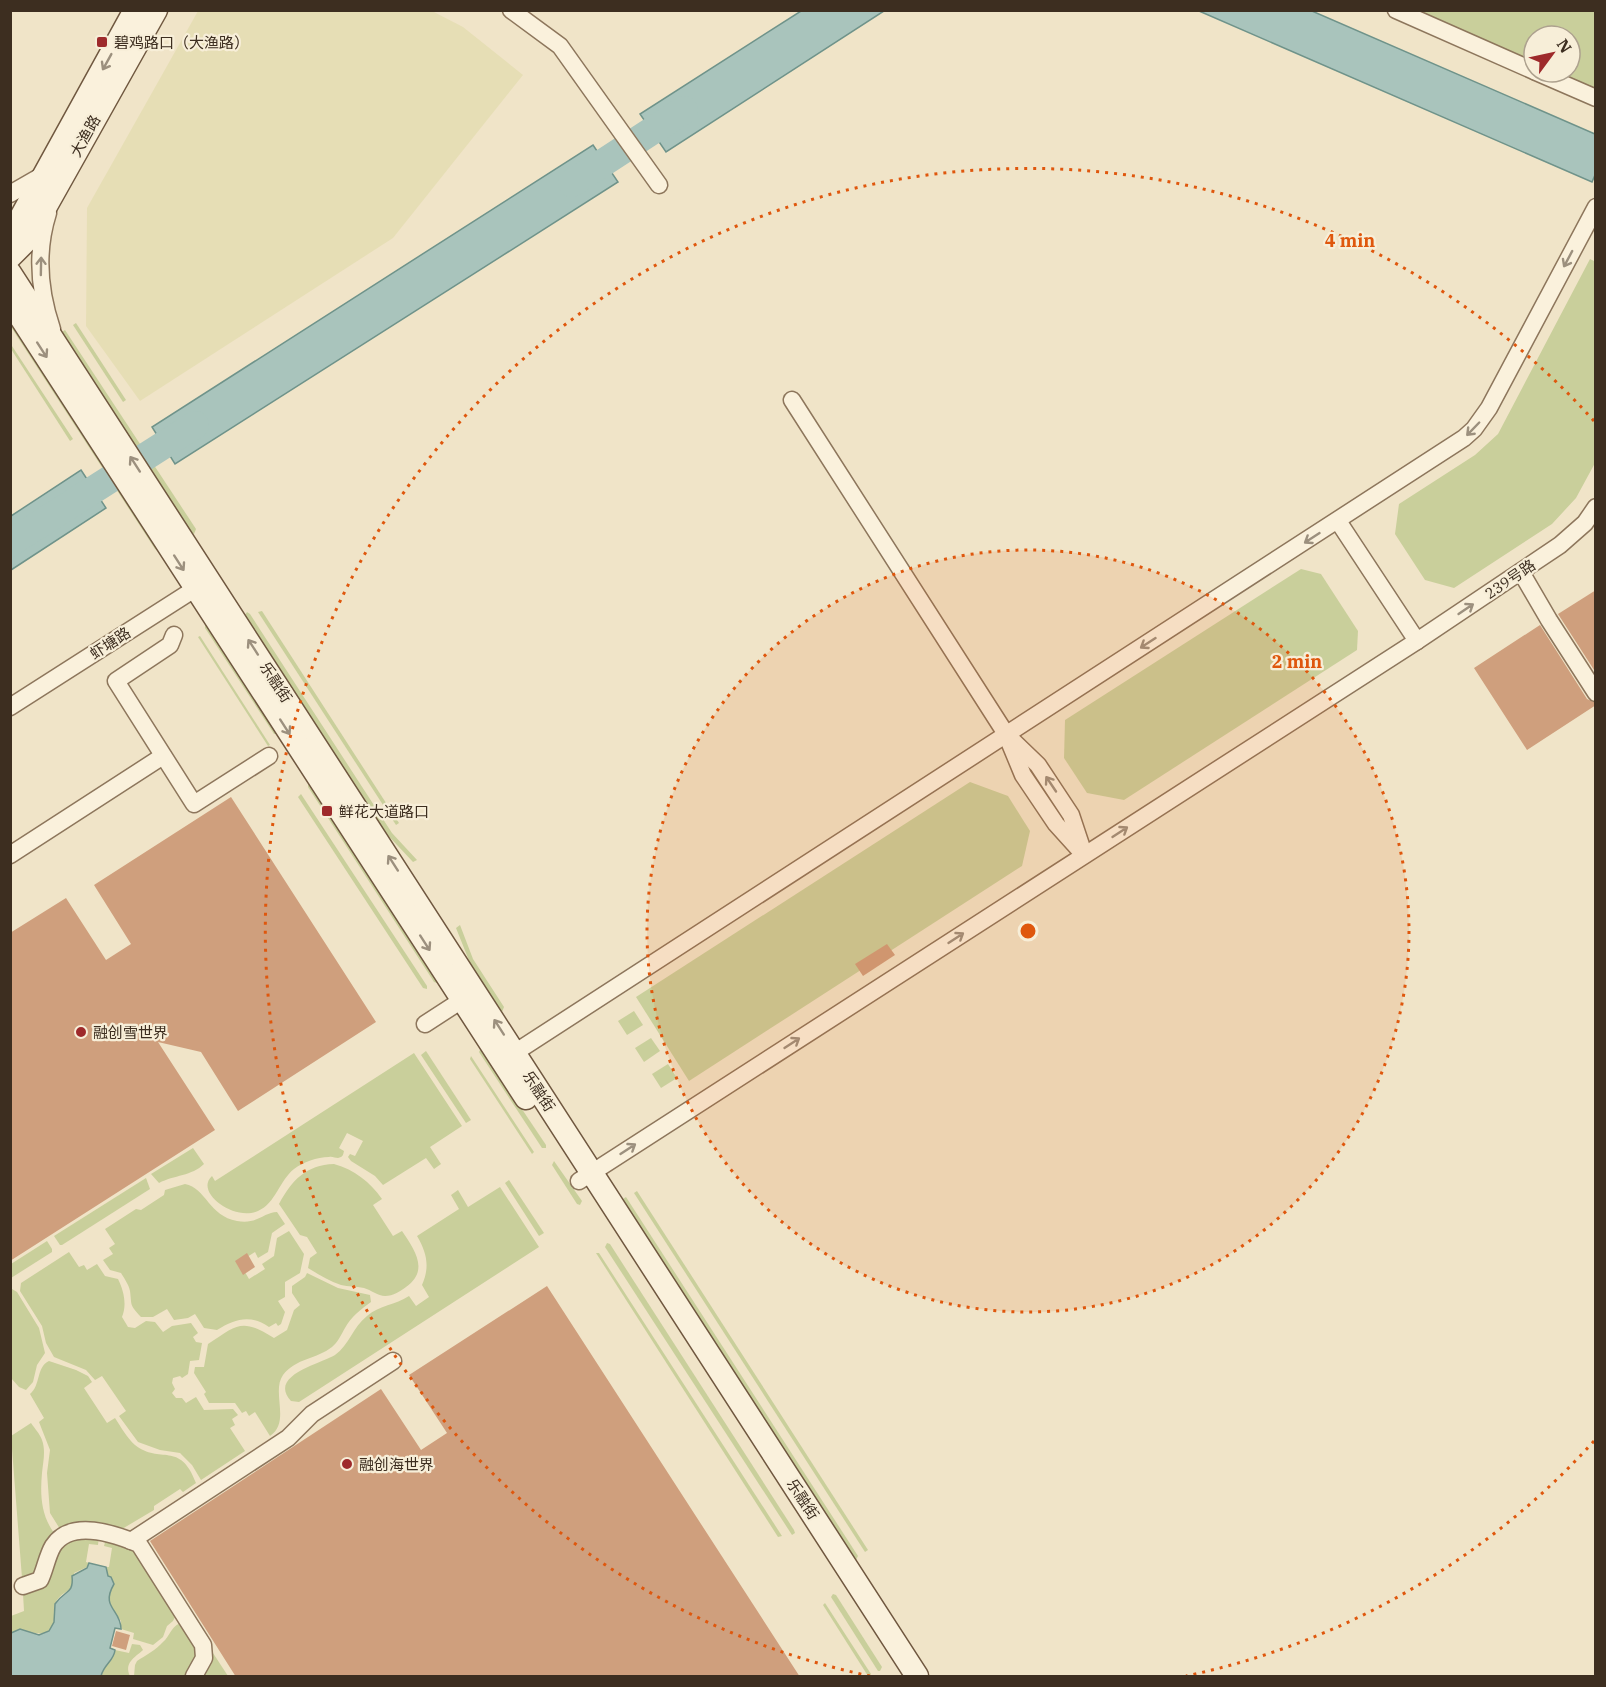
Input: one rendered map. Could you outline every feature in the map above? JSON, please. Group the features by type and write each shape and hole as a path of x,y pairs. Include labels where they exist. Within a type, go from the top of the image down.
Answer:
{"street":[{"name":"大渔路","path":"10,257 27,240 50,183 135,10"},
{"name":"大渔路","path":"10,237 50,183 156,10"},
{"path":"511,10 560,46 659,185"},
{"path":"1395,10 1522,65"},
{"path":"1564,84 1596,98"},
{"path":"10,194 50,183 42,242 41,278 48,316 57,344"},
{"path":"508,1057 1453,447 1474,429 1489,408 1596,207"},
{"path":"10,273 57,344 102,427"},
{"path":"10,301 102,427"},
{"path":"792,400 1006,734 1038,765 1071,815 1084,855"},
{"name":"乐融街","path":"102,427 586,1177 917,1677"},
{"name":"239号路","path":"586,1177 1417,641 1574,535 1596,507"},
{"path":"1338,521 1417,641"},
{"path":"1521,572 1596,693"},
{"name":"乐融街","path":"203,584 462,1000 508,1057"},
{"name":"虾塘路","path":"10,707 203,584"},
{"path":"174,634 170,645 116,681 194,804 269,756"},
{"path":"10,855 163,756"},
{"path":"425,1024 462,1000"},
{"name":"乐融街","path":"586,1177 899,1677"},
{"path":"131,1541 288,1438 312,1414 393,1361"},
{"path":"23,1586 40,1581 52,1548 60,1538 70,1532 83,1529 139,1544 203,1645 204,1658 194,1677"}],"shaded area":[{"path":"198,11 432,11 463,27 523,75 393,238 140,401 86,326 87,208"}],"green space":[{"path":"1411,11 1595,11 1595,91 1579,84 1582,84 1582,24 1522,24 1522,59"},
{"path":"1590,259 1596,262 1595,463 1576,498 1552,524 1454,588 1425,580 1395,534 1399,504 1475,455 1498,434"},
{"path":"10,316 161,549 158,551 11,327"},
{"path":"76,323 126,400 123,402 73,325"},
{"path":"65,330 196,529 194,534 191,533 62,335"},
{"path":"10,343 73,439 70,441 11,349"},
{"path":"1301,569 1321,574 1358,631 1357,650 1124,800 1087,793 1064,758 1065,720"},
{"path":"262,611 399,823 396,825 258,612"},
{"path":"247,612 392,833 417,860 413,862 382,829 245,617"},
{"path":"207,623 279,733 274,734 205,628"},
{"path":"200,636 270,745 268,746 198,637"},
{"path":"970,782 1008,796 1030,831 1022,866 689,1081 636,997"},
{"path":"311,783 440,982 434,982 308,787"},
{"path":"301,794 427,989 423,988 298,797"},
{"path":"460,925 473,959 504,1007 502,1012 472,968 456,928"},
{"path":"634,1011 643,1025 627,1035 618,1021"},
{"path":"651,1038 660,1051 644,1062 635,1048"},
{"path":"481,1048 546,1148 542,1148 479,1052"},
{"path":"426,1051 471,1120 466,1123 421,1055"},
{"path":"414,1053 462,1126 430,1147 441,1164 434,1169 426,1158 383,1185 375,1176 348,1157 350,1154 355,1156 363,1141 347,1133 339,1148 344,1151 342,1156 315,1159 298,1166 289,1174 269,1203 258,1211 248,1213 228,1209 212,1197 208,1190 208,1183 212,1176 215,1181"},
{"path":"471,1056 534,1152 532,1154 470,1059"},
{"path":"668,1064 677,1078 661,1088 652,1074"},
{"path":"193,1148 204,1164 199,1168 159,1183 151,1174"},
{"path":"554,1161 582,1201 580,1205 577,1204 552,1165"},
{"path":"334,1164 355,1173 372,1187 382,1199 373,1205 393,1236 402,1231 415,1252 418,1259 417,1274 404,1289 397,1293 382,1296 364,1288 341,1285 308,1268 310,1258 317,1253 307,1237 300,1235 279,1204 301,1175 315,1167"},
{"path":"146,1178 150,1189 60,1245 54,1236"},
{"path":"509,1180 544,1233 539,1236 505,1183"},
{"path":"185,1184 198,1191 220,1214 237,1221 255,1220 277,1212 285,1224 272,1233 268,1252 258,1258 255,1252 239,1262 249,1279 265,1269 262,1264 274,1256 277,1238 289,1231 304,1254 300,1273 285,1282 285,1297 278,1301 285,1312 281,1324 278,1326 276,1323 269,1327 249,1319 230,1323 217,1330 204,1328 195,1314 188,1318 174,1320 167,1309 153,1317 141,1317 134,1310 129,1286 121,1273 110,1270 103,1260 113,1254 109,1248 115,1244 105,1229 136,1209 141,1210 164,1195 165,1190"},
{"path":"500,1187 539,1247 299,1402 291,1401 286,1392 286,1384 291,1377 340,1351 367,1316 409,1296 416,1306 429,1297 422,1285 426,1272 426,1260 417,1236 459,1209 451,1195 458,1190 468,1207"},
{"path":"637,1191 868,1550 865,1552 634,1193"},
{"path":"626,1197 858,1556 856,1560 624,1201"},
{"path":"47,1241 52,1252 11,1278 11,1264"},
{"path":"607,1243 610,1244 794,1530 795,1533 792,1535 605,1247"},
{"path":"69,1252 79,1267 84,1265 87,1270 97,1264 105,1276 118,1279 124,1298 122,1317 128,1327 135,1328 146,1321 155,1322 163,1332 172,1326 191,1323 198,1333 193,1337 196,1342 202,1343 199,1360 190,1361 188,1374 182,1378 180,1376 173,1378 172,1383 175,1389 172,1393 186,1403 196,1397 204,1410 233,1409 238,1415 232,1419 235,1425 230,1428 245,1451 201,1480 192,1465 180,1453 160,1450 138,1442 119,1416 126,1411 102,1376 95,1380 86,1370 54,1357 46,1343 42,1326 20,1291 21,1283"},
{"path":"596,1253 599,1253 782,1536 778,1537"},
{"path":"307,1273 338,1288 370,1295 371,1302 350,1320 332,1347 294,1365 283,1375 279,1390 279,1423 270,1436 255,1412 249,1416 246,1411 242,1413 235,1403 209,1403 204,1394 206,1392 194,1373 195,1367 204,1367 208,1344 234,1328 247,1326 274,1338 287,1330 294,1310 300,1305 292,1293 292,1286"},
{"path":"12,1289 17,1292 39,1328 45,1353 37,1365 33,1382 26,1390 19,1387 11,1378"},
{"path":"49,1361 88,1376 92,1382 84,1388 107,1423 115,1418 127,1436 144,1451 176,1457 190,1470 196,1483 183,1492 180,1489 154,1506 154,1510 122,1529 60,1529 50,1513 47,1473 50,1450 39,1422 44,1418 30,1394 36,1386 42,1367"},
{"path":"31,1423 43,1444 42,1504 46,1519 54,1533 37,1573 22,1578 11,1436"},
{"path":"99,1536 98,1545 89,1544 87,1567 74,1573 71,1588 56,1602 53,1626 50,1630 42,1633 20,1629 11,1633 11,1616 24,1611 23,1594 65,1539"},
{"path":"106,1538 113,1539 137,1552 176,1615 167,1626 163,1637 153,1645 133,1639 134,1633 121,1629 121,1621 109,1604 110,1591 106,1567 109,1567 112,1548 104,1546"},
{"path":"833,1594 836,1595 882,1667 880,1671 831,1597"},
{"path":"825,1603 871,1674 868,1676 823,1605"},
{"path":"180,1623 198,1654 187,1676 134,1676 137,1661 160,1645"},
{"path":"132,1644 140,1645 143,1650 129,1664 130,1676 101,1676 115,1650 129,1653"},
{"path":"211,1650 228,1676 200,1676"}],"water":[{"path":"801,11 884,11 666,152 640,114"},
{"path":"1199,11 1312,11 1595,134 1595,175 1592,182"},
{"path":"593,145 618,182 175,464 152,427"},
{"path":"81,470 106,508 11,570 11,516"},
{"path":"89,1563 106,1567 108,1576 111,1577 114,1584 110,1592 110,1604 118,1617 121,1629 115,1628 110,1648 115,1650 114,1654 101,1676 11,1676 11,1633 20,1629 39,1635 49,1631 54,1622 55,1604 70,1590 72,1576 87,1568"}],"building":[{"path":"1596,590 1596,673 1558,614"},
{"path":"1540,625 1587,699 1596,705 1527,750 1474,668"},
{"path":"231,797 376,1022 238,1111 201,1052 158,1042 215,1130 10,1261 10,933 66,898 106,960 131,944 94,885"},
{"path":"887,944 895,955 863,976 855,964"},
{"path":"247,1253 255,1267 243,1275 235,1261"},
{"path":"547,1286 800,1677 236,1677 150,1541 381,1389 421,1450 447,1433 409,1375"},
{"path":"116,1631 130,1635 126,1650 112,1646"}],"waterway":[{"path":"572,183 684,110"},
{"path":"10,543 195,425"}],"place":[{"name":"碧鸡路口（大渔路）","path":"102,42"},
{"name":"鲜花大道路口","path":"327,811"},
{"name":"融创雪世界","path":"81,1032"},
{"name":"融创海世界","path":"347,1464"}]}
